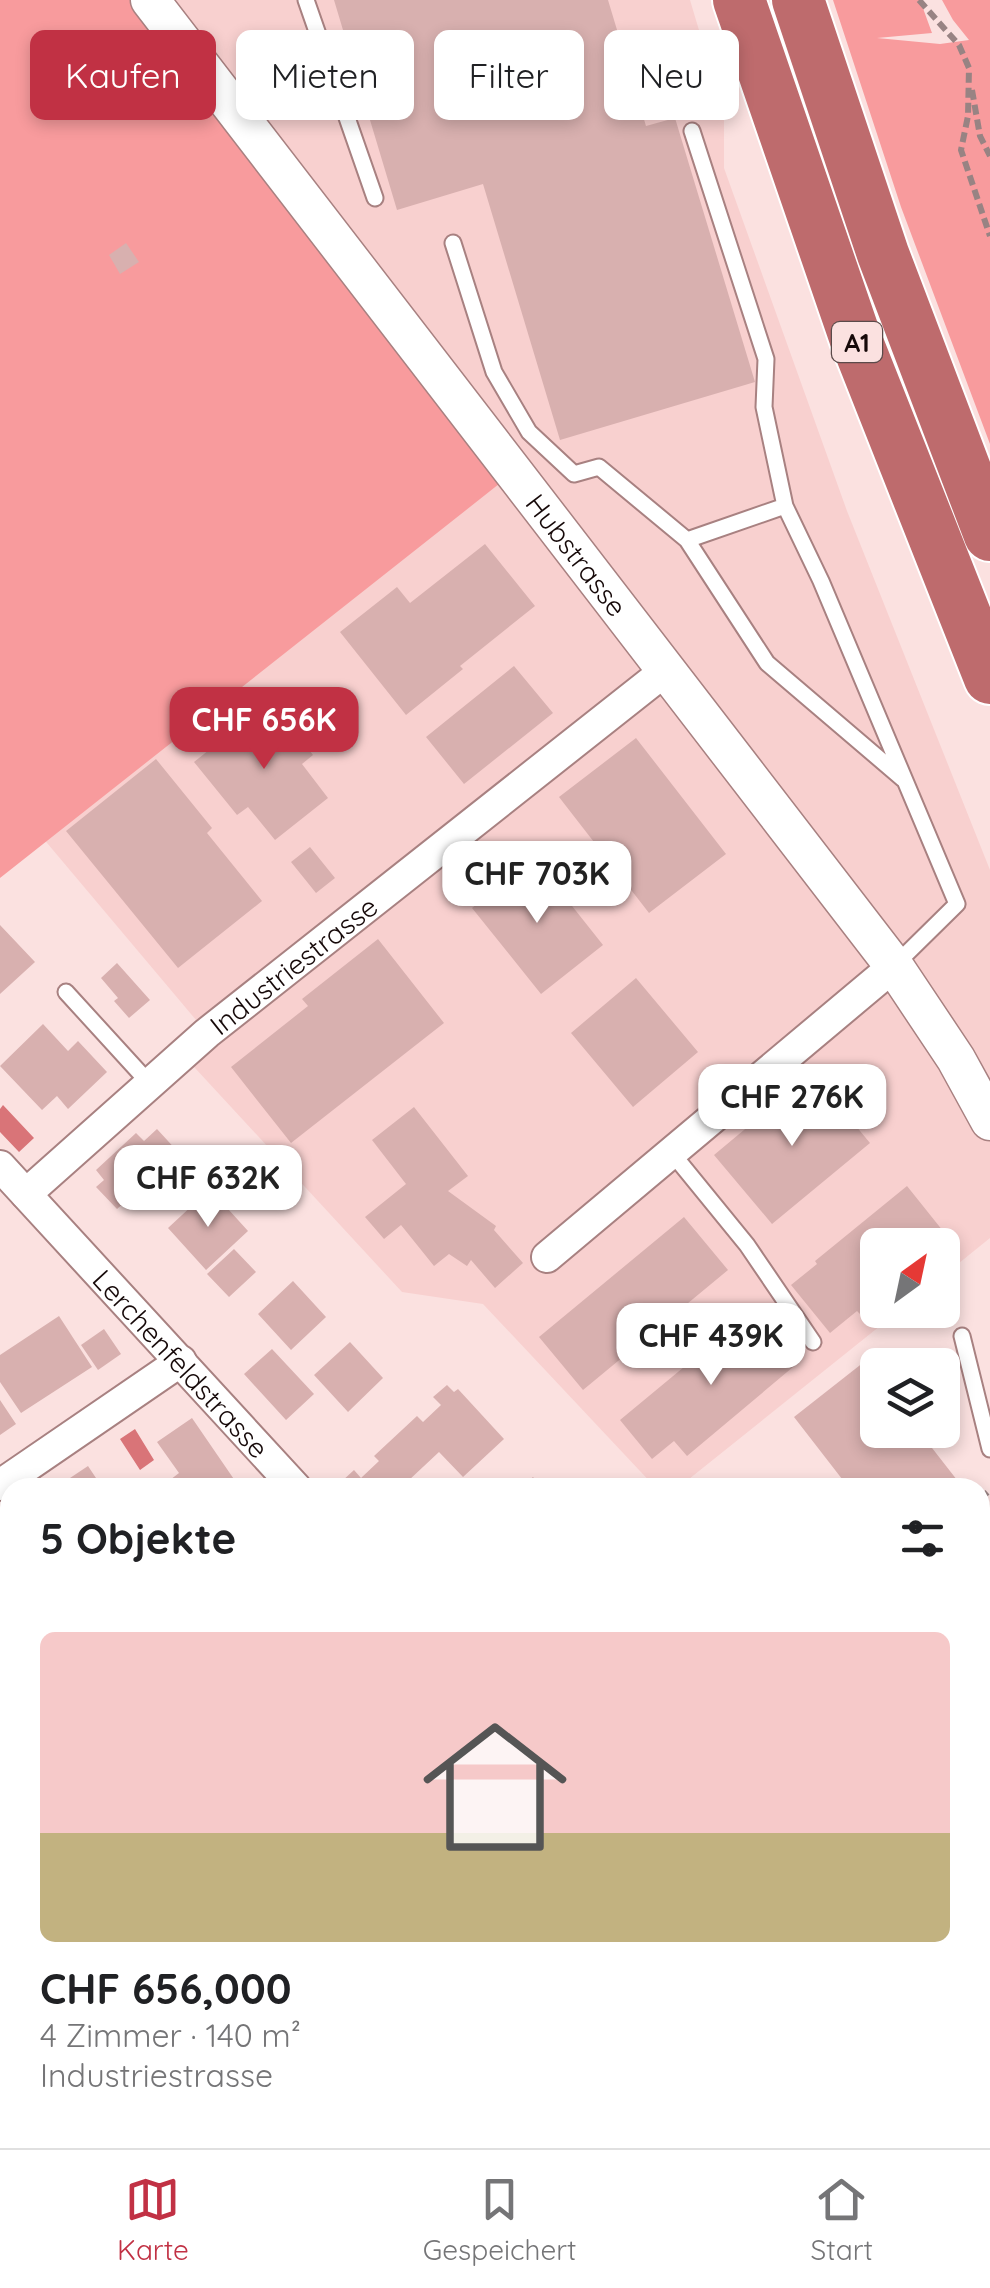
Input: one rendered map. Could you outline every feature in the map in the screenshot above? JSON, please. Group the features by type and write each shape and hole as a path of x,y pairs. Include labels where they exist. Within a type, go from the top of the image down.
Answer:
{"highway":[{"name":"A1","path":"739,0 855,337 990,678"},
{"name":"A1","path":"798,0 884,254 990,534"}],"street":[{"name":"Hubstrasse","path":"150,0 894,966 956,1059 990,1121"},
{"name":"Industriestrasse","path":"26,1194 222,1021 665,671"},
{"path":"547,1258 894,966"},
{"name":"Lerchenfeldstrasse","path":"0,1166 287,1478"},
{"path":"10,1478 181,1362"}],"lane":[{"path":"306,0 374,198"},
{"path":"692,131 766,359 764,407 785,506 821,581 957,904 894,966"},
{"path":"453,243 494,372 530,432 574,474 600,467 687,540 768,663 903,779"},
{"path":"687,540 785,506"},
{"path":"66,992 150,1084"},
{"path":"672,1152 746,1246 813,1342"},
{"path":"962,1336 990,1449"}],"path":[{"path":"919,0 959,45 969,68 980,136 990,156"},
{"path":"969,68 968,116 961,150 990,236"}],"shaded area":[{"path":"0,0 150,0 173,30 30,30 30,120 216,120 216,86 236,112 236,120 242,120 513,473 0,878"},
{"path":"150,0 690,0 699,30 604,30 604,120 724,120 724,168 847,511 990,870 990,1238 960,1262 960,1228 860,1228 860,1328 878,1328 690,1478 647,1478 483,1304 402,1292 183,1055 207,1033 42,837 135,120 216,120 216,30 146,30"},
{"path":"833,0 920,0 932,33 877,38 940,44 969,40 942,0 990,0 990,444 901,207"},
{"path":"3,1105 34,1138 19,1152 0,1132"},
{"path":"135,1429 154,1460 140,1470 120,1439"}],"building":[{"path":"334,0 608,0 617,30 604,30 604,120 644,120 646,126 676,120 755,382 560,440 483,184 397,210 370,120 414,120 414,30 343,30"},
{"path":"126,243 139,262 120,274 109,255"},
{"path":"485,544 535,606 406,715 340,632 397,587 410,603"},
{"path":"514,666 553,713 464,784 426,737"},
{"path":"270,701 313,755 302,764 328,798 275,840 248,807 237,815 194,762"},
{"path":"636,738 726,854 649,913 559,797"},
{"path":"156,759 212,828 207,833 262,901 178,968 66,831"},
{"path":"310,847 335,878 316,893 291,862"},
{"path":"534,858 603,945 541,994 472,908"},
{"path":"0,925 35,962 0,994"},
{"path":"378,939 444,1023 291,1143 231,1067 308,1006 302,999"},
{"path":"117,963 150,1000 129,1018 101,978"},
{"path":"636,978 698,1052 633,1107 571,1033"},
{"path":"43,1024 68,1051 78,1041 107,1072 68,1109 57,1096 42,1110 0,1066"},
{"path":"812,1073 870,1143 772,1224 714,1155"},
{"path":"414,1107 468,1176 448,1191 496,1226 494,1230 523,1263 495,1288 471,1260 467,1266 449,1254 434,1266 401,1225 384,1239 365,1217 406,1184 372,1140"},
{"path":"157,1129 190,1165 170,1182 167,1178 132,1210 125,1202 117,1209 96,1187 104,1180 96,1170 136,1133 144,1141"},
{"path":"907,1186 941,1228 860,1228 860,1314 857,1311 830,1333 791,1285 817,1264 815,1261"},
{"path":"210,1189 248,1231 206,1270 168,1228"},
{"path":"684,1217 728,1270 583,1390 539,1337"},
{"path":"234,1249 256,1272 229,1297 207,1274"},
{"path":"293,1281 326,1317 291,1350 258,1314"},
{"path":"754,1309 799,1362 687,1456 674,1441 652,1459 620,1420"},
{"path":"59,1316 92,1367 21,1413 0,1382 0,1355"},
{"path":"104,1329 121,1354 98,1370 81,1345"},
{"path":"350,1342 383,1378 348,1412 314,1375"},
{"path":"272,1349 314,1394 286,1420 244,1374"},
{"path":"860,1365 860,1448 932,1448 955,1478 841,1478 794,1417"},
{"path":"447,1385 454,1392 458,1389 504,1439 463,1477 439,1452 411,1478 361,1478 379,1461 374,1456 417,1416 423,1422 441,1405 433,1397"},
{"path":"0,1400 16,1424 0,1435"},
{"path":"192,1418 233,1478 172,1478 179,1473 157,1442"},
{"path":"88,1466 96,1478 70,1478"},
{"path":"354,1470 361,1478 345,1478"}]}
